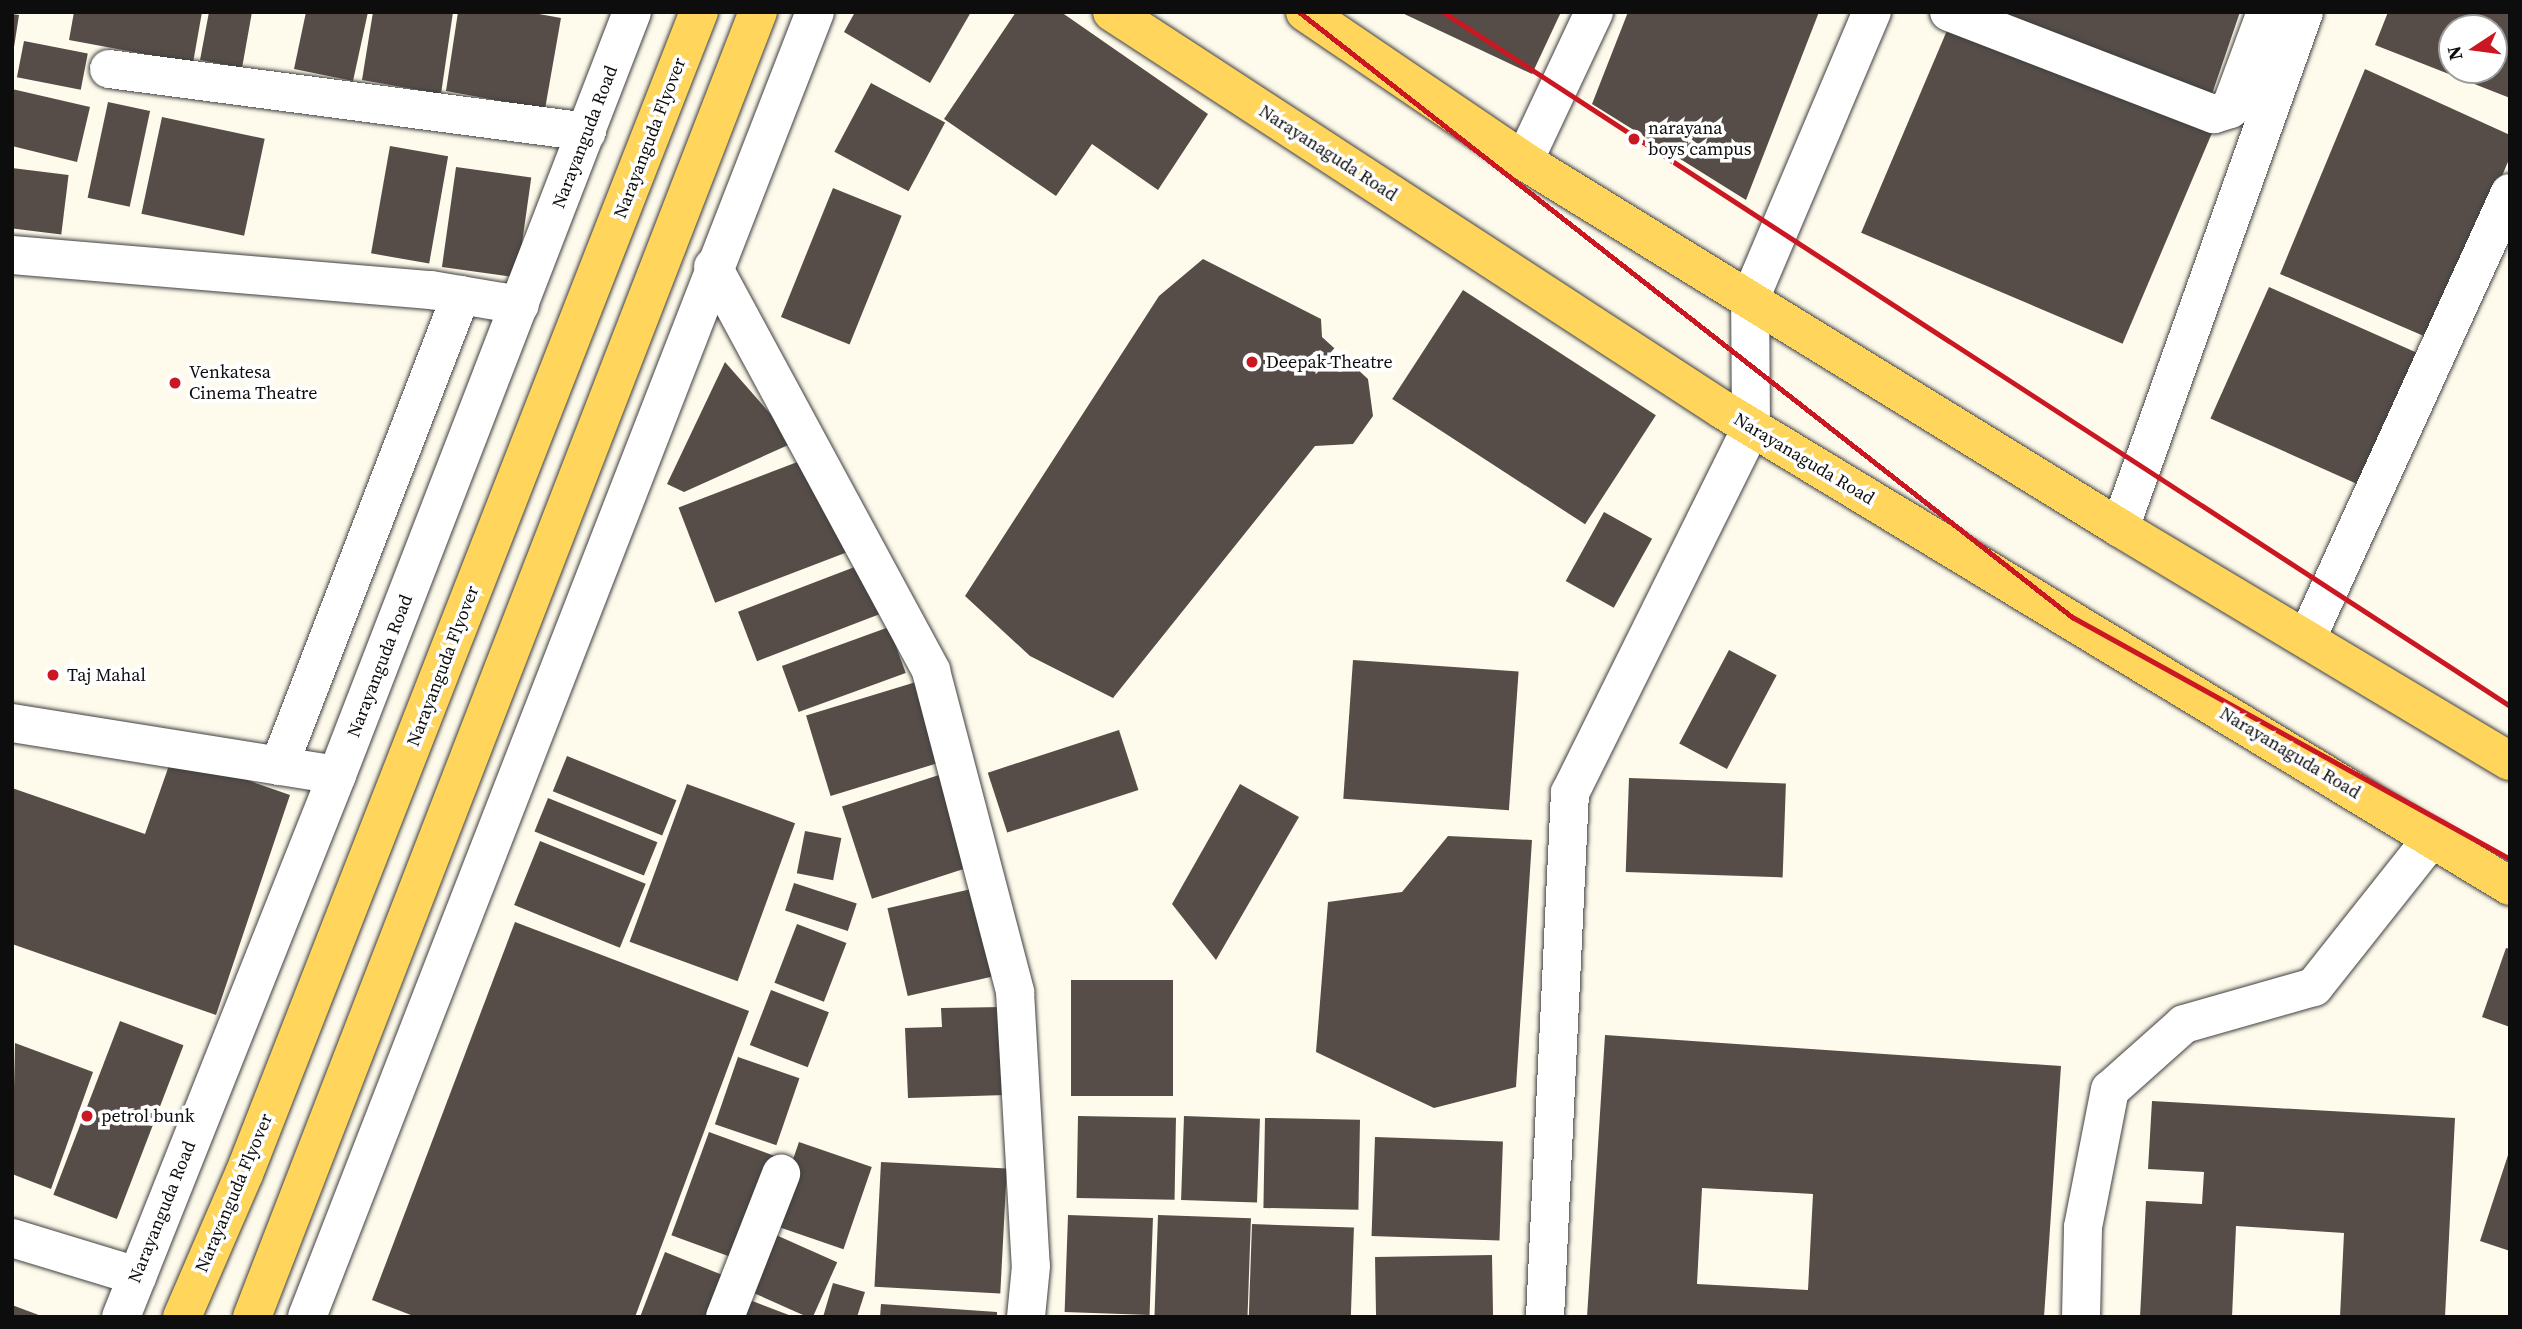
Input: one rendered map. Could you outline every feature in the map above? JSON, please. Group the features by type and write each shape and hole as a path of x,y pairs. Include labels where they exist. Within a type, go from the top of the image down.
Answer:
{"main road":[{"name":"Narayanguda Flyover","path":"181,1317 244,1174 699,12"},
{"path":"252,1317 758,12"},
{"name":"Narayanaguda Road","path":"1112,12 1751,428 2510,886"},
{"path":"1305,12 1524,161 2120,528 2509,757"}],"street":[{"name":"Narayanguda Road","path":"121,1317 337,775 632,12"},
{"path":"307,1317 713,267 815,12"},
{"path":"1524,161 1594,12"},
{"path":"1545,1317 1570,793 1751,428 1750,299 1872,12"},
{"path":"1949,12 2214,114 2230,108 2266,12"},
{"path":"2120,528 2304,12"},
{"path":"109,69 587,132"},
{"path":"2307,638 2510,193"},
{"path":"12,255 461,295 520,305"},
{"path":"713,267 931,671 1015,992 1031,1266 1026,1317"},
{"path":"279,766 461,295"},
{"path":"12,723 337,775"},
{"path":"2081,1317 2083,1227 2110,1090 2184,1024 2314,987 2432,838"},
{"path":"725,1317 781,1174"},
{"path":"12,1238 137,1276"}],"building":[{"path":"74,12 202,12 193,63 69,40"},
{"path":"209,12 252,12 242,68 200,60"},
{"path":"306,12 368,12 353,81 294,69"},
{"path":"373,12 453,12 441,94 362,80"},
{"path":"458,12 528,12 561,18 545,109 446,91"},
{"path":"855,12 971,12 930,83 844,32"},
{"path":"1016,12 1061,12 1208,114 1158,190 1092,144 1056,196 944,119"},
{"path":"1400,12 1561,12 1532,74"},
{"path":"1628,12 1819,12 1746,200 1592,104"},
{"path":"1996,12 2240,12 2212,94"},
{"path":"2388,12 2510,12 2510,98 2474,84 2508,84 2508,14 2438,14 2438,70 2375,45"},
{"path":"12,14 19,15 14,47 12,46"},
{"path":"1951,21 2212,132 2123,344 1861,233"},
{"path":"24,41 88,53 81,90 17,77"},
{"path":"2365,69 2510,135 2510,157 2433,340 2280,274"},
{"path":"871,83 945,122 909,191 834,152"},
{"path":"12,89 90,107 77,162 12,146"},
{"path":"108,102 150,111 130,207 88,198"},
{"path":"162,117 265,139 244,236 141,214"},
{"path":"390,146 448,156 429,264 371,253"},
{"path":"456,167 531,178 517,278 442,267"},
{"path":"12,168 69,175 61,234 12,228"},
{"path":"833,188 902,216 850,345 781,317"},
{"path":"1203,259 1321,319 1322,337 1368,379 1373,416 1353,444 1315,446 1113,698 1030,656 965,596 1159,296"},
{"path":"2269,287 2430,359 2371,490 2210,419"},
{"path":"1463,290 1656,415 1585,524 1392,399"},
{"path":"725,362 795,442 684,492 667,484"},
{"path":"813,456 850,551 715,603 679,508"},
{"path":"1604,512 1652,539 1614,608 1566,581"},
{"path":"865,563 884,612 757,661 738,612"},
{"path":"889,627 906,673 799,712 782,666"},
{"path":"1729,650 1777,675 1727,769 1679,744"},
{"path":"1353,660 1519,672 1509,810 1343,799"},
{"path":"916,682 941,762 831,796 806,716"},
{"path":"1119,730 1138,790 1007,833 988,773"},
{"path":"173,754 290,795 216,1015 12,944 12,788 145,834"},
{"path":"567,756 676,800 662,835 553,791"},
{"path":"939,775 969,867 872,899 842,807"},
{"path":"1629,778 1786,783 1783,877 1626,872"},
{"path":"687,784 795,823 738,981 630,942"},
{"path":"1240,784 1299,817 1216,960 1172,904"},
{"path":"548,798 657,842 644,876 535,831"},
{"path":"805,831 841,838 833,880 797,873"},
{"path":"1448,836 1532,840 1516,1087 1434,1108 1316,1052 1328,902 1402,892"},
{"path":"540,841 646,884 620,948 514,905"},
{"path":"794,883 857,903 848,931 785,911"},
{"path":"980,887 1000,975 908,996 887,908"},
{"path":"515,922 749,1011 635,1317 416,1317 372,1300"},
{"path":"797,924 846,943 824,1002 774,983"},
{"path":"2506,948 2510,949 2510,1027 2482,1017"},
{"path":"1071,980 1173,980 1173,1096 1071,1096"},
{"path":"771,990 829,1012 808,1067 750,1045"},
{"path":"1003,1007 1006,1095 908,1098 905,1028 942,1027 941,1008"},
{"path":"120,1021 183,1045 117,1219 53,1195"},
{"path":"1605,1035 2061,1066 2044,1317 1587,1317","holes":["1702,1188 1813,1194 1808,1290 1697,1284"]},
{"path":"15,1043 93,1072 51,1189 12,1174"},
{"path":"738,1057 799,1078 776,1145 715,1124"},
{"path":"2152,1101 2455,1118 2445,1317 2340,1317 2344,1233 2236,1226 2232,1317 2140,1317 2146,1201 2202,1204 2204,1172 2148,1169"},
{"path":"1078,1116 1176,1118 1175,1200 1077,1198"},
{"path":"1184,1116 1260,1119 1257,1203 1181,1200"},
{"path":"1265,1118 1360,1120 1358,1210 1263,1208"},
{"path":"709,1132 777,1157 739,1260 671,1235"},
{"path":"1375,1137 1503,1141 1499,1240 1372,1236"},
{"path":"799,1142 872,1167 843,1249 771,1224"},
{"path":"2510,1152 2510,1251 2480,1241"},
{"path":"881,1162 1007,1169 1000,1293 874,1287"},
{"path":"1068,1215 1153,1218 1150,1315 1065,1312"},
{"path":"1158,1215 1251,1218 1247,1317 1154,1317"},
{"path":"1252,1224 1354,1228 1351,1317 1249,1317"},
{"path":"776,1235 837,1262 813,1317 751,1292"},
{"path":"665,1252 730,1278 715,1317 640,1317"},
{"path":"1492,1255 1493,1317 1376,1317 1375,1257"},
{"path":"833,1283 865,1292 857,1317 823,1317"},
{"path":"742,1297 794,1317 735,1317"},
{"path":"881,1304 997,1312 997,1317 880,1317"},
{"path":"12,1305 44,1317 12,1317"}],"railway":[{"path":"1299,12 2072,617 2510,859"},
{"path":"1443,12 2510,706"}],"place":[{"name":"narayana boys campus","path":"1634,139"},
{"name":"Deepak Theatre","path":"1252,362"},
{"name":"Venkatesa Cinema Theatre","path":"175,383"},
{"name":"Taj Mahal","path":"53,675"},
{"name":"petrol bunk","path":"87,1116"}]}
